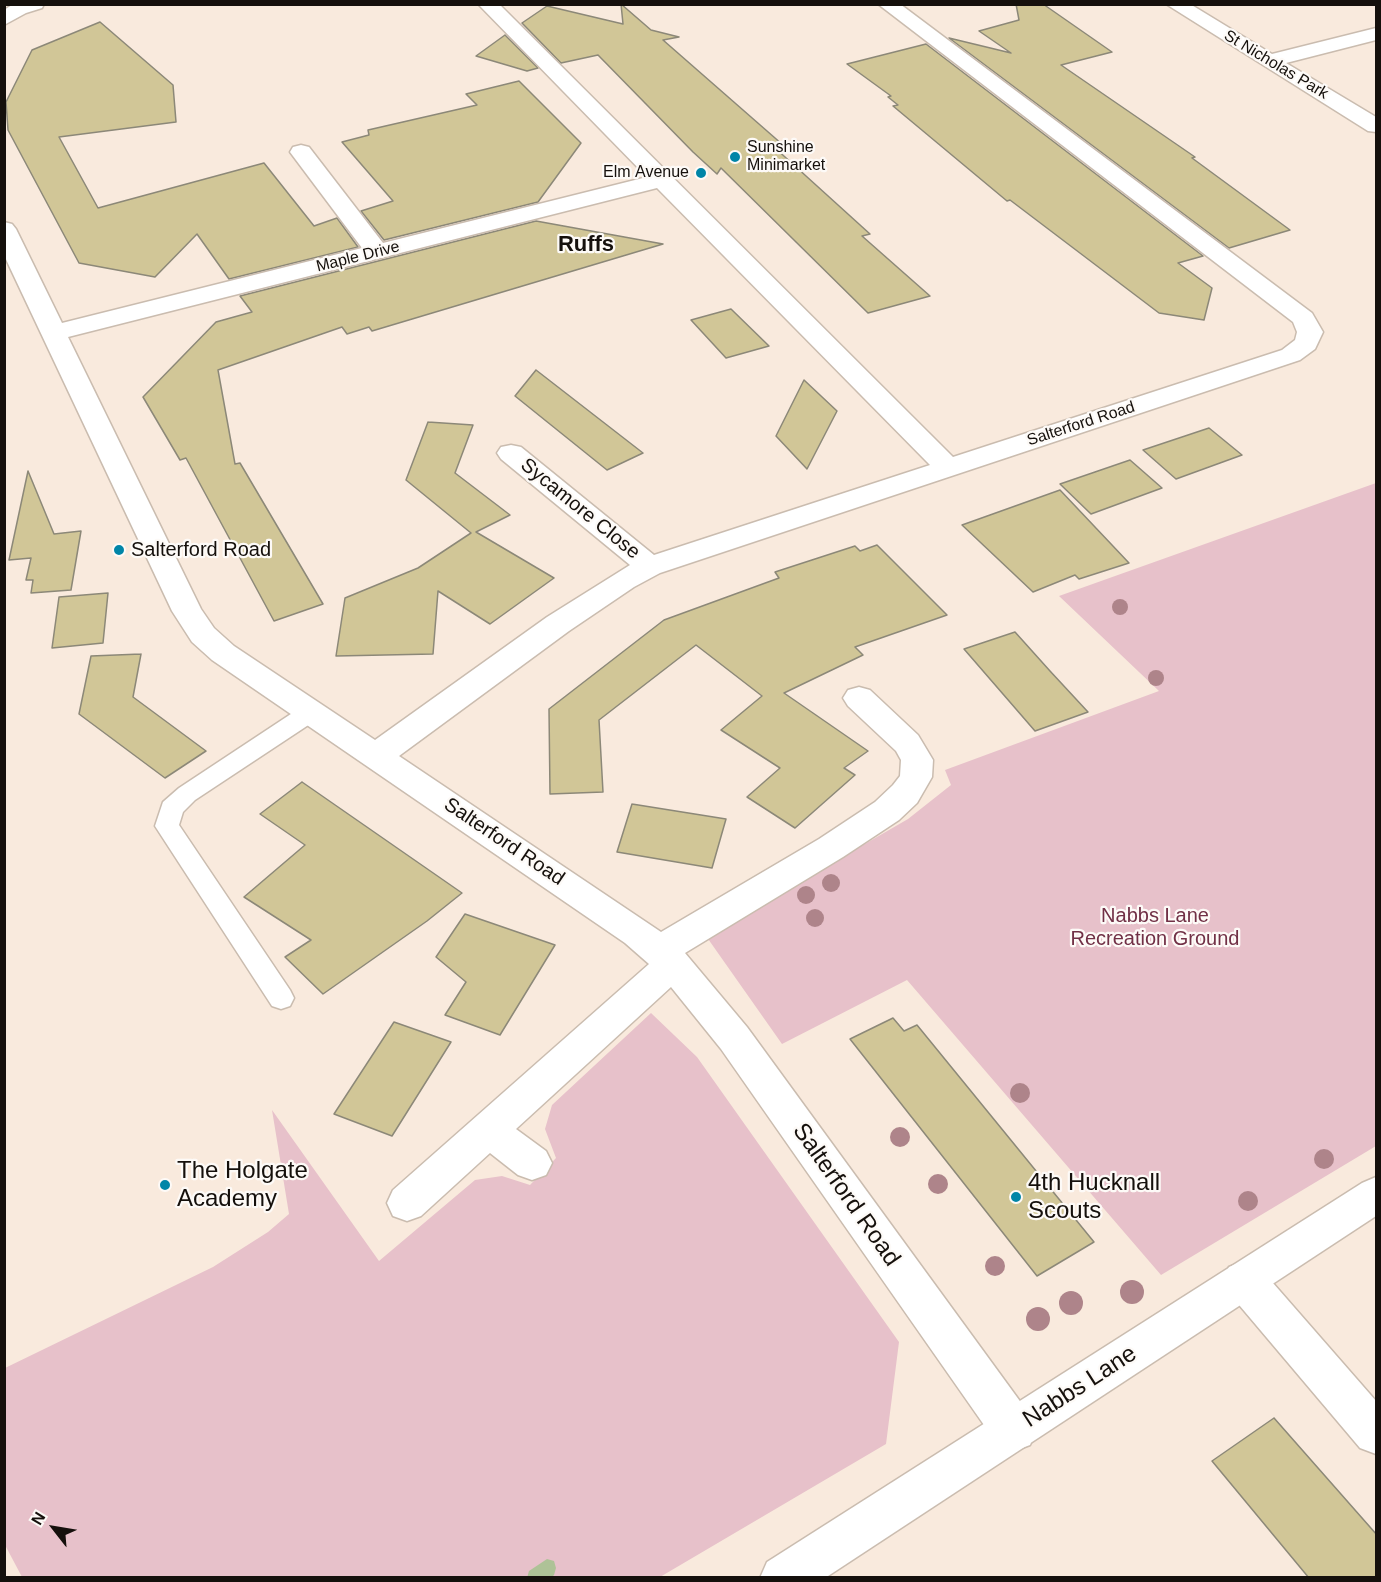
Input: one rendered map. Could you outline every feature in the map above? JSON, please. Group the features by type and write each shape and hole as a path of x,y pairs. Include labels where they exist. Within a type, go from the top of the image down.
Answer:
{"street":[{"path":"4,19 19,9 36,4"},
{"path":"487,4 948,468"},
{"name":"Salterford Road","path":"376,756 558,624 624,580 650,566 1291,356 1306,344 1310,332 1303,318 887,4"},
{"name":"St Nicholas Park","path":"1175,4 1377,126"},
{"path":"1269,61 1377,34"},
{"path":"301,152 377,252"},
{"name":"Maple Drive","path":"54,333 662,180"},
{"name":"Salterford Road","path":"4,229 187,611 203,635 223,653 638,933 666,958 735,1038 1014,1430"},
{"name":"Sycamore Close","path":"511,453 650,566"},
{"path":"407,1203 489,1130 666,958 887,811 905,794 916,777 917,760 907,743 859,698"},
{"path":"489,1130 532,1163"},
{"name":"Nabbs Lane","path":"783,1578 1377,1195"},
{"path":"1244,1280 1377,1433"}],"lane":[{"path":"281,998 167,826 172,808 187,794 311,712"}],"green space":[{"name":"Nabbs Lane Recreation Ground","path":"1376,483 1376,1146 1161,1275 907,980 782,1044 706,936 908,819 951,785 945,770 1159,691 1059,596"},
{"path":"651,1013 697,1057 899,1342 886,1444 660,1577 22,1577 5,1545 5,1368 213,1267 268,1232 289,1214 272,1110 379,1261 475,1180 502,1176 530,1185 556,1158 545,1129 552,1105"}],"building":[{"path":"621,4 651,30 679,37 663,40 783,145 774,147 870,234 862,236 930,296 868,313 721,168 717,174 693,152 598,55 561,63 522,23 547,6 623,24"},
{"path":"1016,4 1043,4 1112,52 1061,65 1195,157 1192,158 1290,230 1229,248 949,38 1011,53 979,31 1019,20"},
{"path":"100,22 173,85 176,122 59,137 98,208 264,163 314,226 337,218 358,247 229,279 197,234 155,277 79,263 8,130 6,102 32,50"},
{"path":"505,35 538,68 527,71 476,56"},
{"path":"926,44 1203,256 1178,263 1212,288 1204,320 1159,313 1010,200 1007,201 893,106 898,105 888,97 891,96 847,64"},
{"path":"519,81 581,143 538,202 384,240 361,211 393,201 342,142 369,135 368,130 477,105 466,94"},
{"path":"536,221 663,244 372,331 369,327 347,334 342,327 218,370 235,464 240,463 323,604 274,621 186,458 180,460 143,397 216,322 252,312 240,296"},
{"path":"731,309 769,346 726,358 691,320"},
{"path":"536,370 643,453 607,470 515,396"},
{"path":"804,380 837,411 807,469 776,436"},
{"path":"428,422 473,425 455,473 510,515 476,532 554,578 490,624 438,591 433,654 336,656 345,598 418,568 471,533 406,480"},
{"path":"1209,428 1242,455 1176,479 1143,450"},
{"path":"1130,460 1162,488 1091,514 1060,484"},
{"path":"28,471 54,534 81,531 71,590 31,593 33,580 26,580 31,558 9,560"},
{"path":"1060,490 1129,563 1079,579 1075,575 1033,592 962,525"},
{"path":"877,545 947,615 855,647 863,655 784,693 868,751 844,768 855,775 795,828 747,797 780,768 721,730 762,696 696,645 599,720 603,792 550,794 549,709 664,620 779,578 775,572 855,546 860,551"},
{"path":"108,593 103,643 52,648 59,597"},
{"path":"1015,632 1088,712 1035,731 964,649"},
{"path":"141,654 133,697 206,751 165,778 79,714 91,656"},
{"path":"302,782 462,893 427,921 323,994 285,957 311,940 244,897 305,845 260,814"},
{"path":"632,804 726,819 712,868 617,852"},
{"path":"465,914 555,945 500,1035 445,1015 466,982 436,957"},
{"path":"893,1018 904,1031 917,1025 1094,1242 1037,1276 850,1039"},
{"path":"394,1022 451,1042 392,1136 334,1114"},
{"path":"1274,1418 1377,1535 1377,1578 1309,1578 1212,1461"}],"waterway":[{"path":"536,1578 547,1568"}],"place":[{"name":"Sunshine Minimarket","path":"735,157"},
{"name":"Elm Avenue","path":"701,173"},
{"name":"Salterford Road","path":"119,550"},
{"name":"The Holgate Academy","path":"165,1185"},
{"name":"4th Hucknall Scouts","path":"1016,1197"}],"district":[{"name":"Ruffs","path":"586,245"}]}
